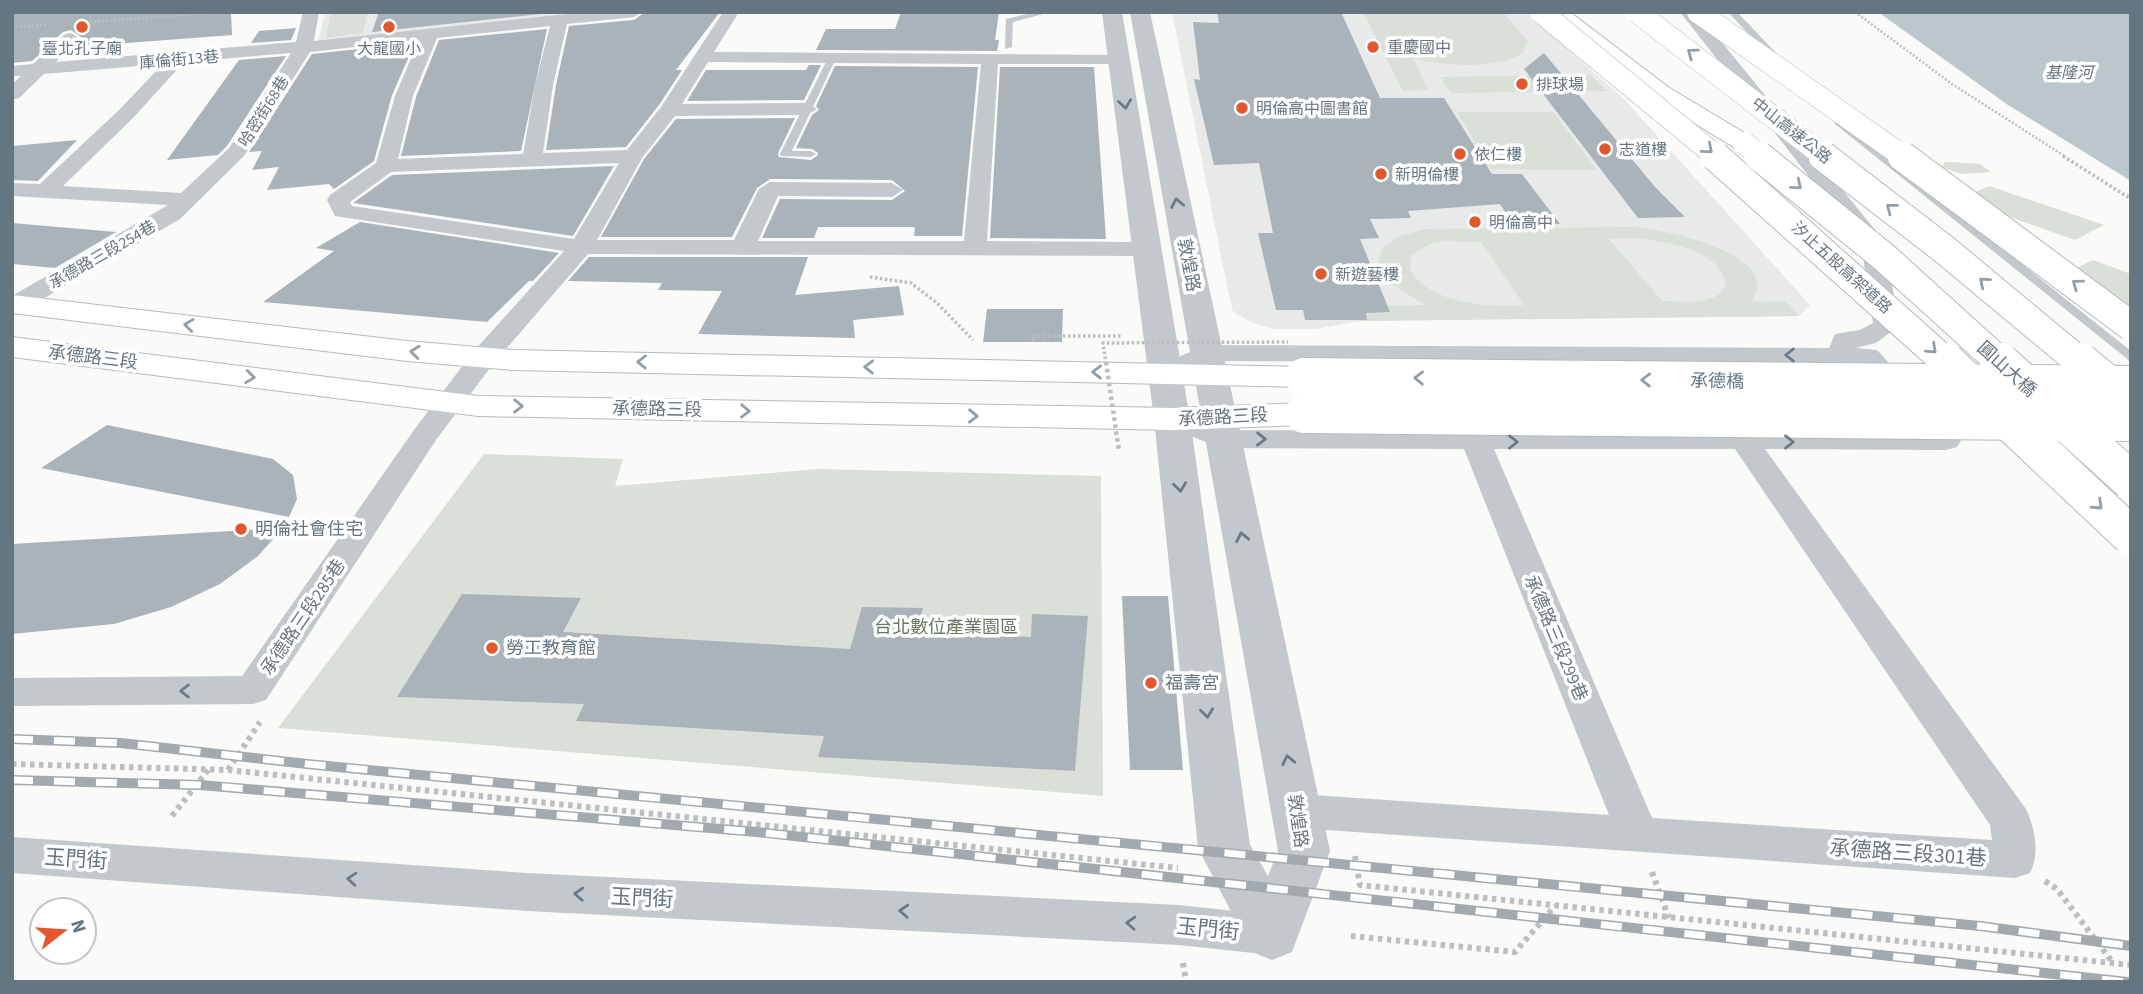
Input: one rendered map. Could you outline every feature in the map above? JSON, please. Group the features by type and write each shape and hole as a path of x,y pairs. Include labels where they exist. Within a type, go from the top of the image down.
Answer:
{"main road":[{"name":"汐止五股高架道路","path":"1541,12 1651,99 1879,299 2131,536"},
{"path":"1557,12 1660,92 1744,143"},
{"path":"1588,12 1683,87 1744,143 1878,249"},
{"name":"中山高速公路","path":"1637,12 1945,250 2131,404"},
{"path":"1698,12 1931,176 2131,326"},
{"name":"圓山大橋","path":"1878,249 2131,481"},
{"name":"承德路三段","path":"14,304 467,380 492,406 1172,419 1214,395 1304,377"},
{"name":"承德路三段","path":"12,347 467,380 1165,373 1214,395 1304,414"},
{"name":"承德橋","path":"1304,377 2131,385"},
{"name":"承德橋","path":"1304,414 2131,422"}],"street":[{"name":"哈密街68巷","path":"187,200 237,152 303,47 311,12"},
{"name":"庫倫街13巷","path":"12,71 177,59 634,12"},
{"name":"承德路三段285巷","path":"12,692 253,690 424,436 467,380 581,247 634,156 705,57 731,12"},
{"path":"1112,12 1172,419 1224,848 1272,935"},
{"name":"敦煌路","path":"1140,12 1304,852 1272,935"},
{"path":"1688,12 1878,249 1886,326 1867,337 1844,340 1840,355"},
{"path":"532,160 544,85 560,20"},
{"path":"12,94 75,30"},
{"path":"386,166 404,96 430,34"},
{"path":"705,57 999,53 1119,59"},
{"path":"975,248 981,141 999,53"},
{"path":"47,189 126,114 177,59"},
{"path":"669,110 807,109"},
{"path":"634,156 386,166 338,200 343,211 581,247 1146,249"},
{"path":"12,189 47,189 187,200"},
{"path":"743,247 770,189 891,190"},
{"name":"承德路三段254巷","path":"14,304 172,214 187,200"},
{"path":"1840,355 1867,356 1946,441 1476,442 1214,395 1840,355"},
{"name":"承德路三段299巷","path":"1476,442 1638,835"},
{"name":"承德路三段301巷","path":"1298,811 2015,860 2011,821 1745,442"},
{"name":"玉門街","path":"12,855 527,892 1179,925 1272,935"}],"lane":[{"path":"999,53 1009,21 1047,12"},
{"path":"1732,12 1834,118 2131,358"},
{"path":"811,154 785,153 833,57"},
{"path":"1878,249 1978,331"}],"path":[{"path":"75,30 225,12"},
{"path":"1855,12 1952,84 2131,199"},
{"path":"12,27 52,24"},
{"path":"867,276 911,284 937,303 973,340"},
{"path":"1033,341 1033,337 1121,337"},
{"path":"1119,451 1103,343 1290,342"},
{"path":"228,770 265,715 253,690"},
{"path":"12,764 228,770 1178,868"},
{"path":"172,816 208,769"},
{"path":"1638,835 1669,918"},
{"path":"1355,856 1360,885 2131,965"},
{"path":"2057,889 2113,963"},
{"path":"1351,936 1515,952 1555,906"},
{"path":"1182,959 1186,982"}],"shaded area":[{"name":"大龍國小","path":"325,12 597,12 318,42"},
{"name":"明倫高中","path":"1172,12 1526,12 1624,99 1810,305 1799,316 1360,321 1316,329 1274,329 1251,322 1233,312"}],"green space":[{"path":"331,12 368,12 363,33 326,38"},
{"path":"1363,12 1503,12 1528,42 1522,54 1482,64 1440,63 1413,58 1428,90 1403,91"},
{"name":"排球場","path":"1591,75 1607,91 1451,93 1440,77"},
{"path":"1457,112 1553,112 1597,170 1491,169"},
{"path":"1945,162 1980,164 1991,172 1961,174 1942,167"},
{"path":"1989,186 2104,225 2075,240 1959,199"},
{"path":"1636,227 1671,233 1694,239 1737,258 1752,270 1757,285 1751,302 1785,301 1799,316 1359,321 1353,307 1425,305 1386,280 1378,262 1383,247 1400,236 1426,229","holes":["1639,238 1677,245 1704,256 1715,263 1726,285 1715,297 1707,300 1662,301 1609,239","1444,241 1481,242 1524,305 1462,302 1433,291 1421,282 1410,271 1411,255 1430,244"]},
{"path":"2093,260 2131,274 2131,306 2058,277"},
{"name":"台北數位產業園區","path":"484,454 623,459 615,486 818,469 1101,476 1103,796 278,728"}],"water":[{"name":"基隆河","path":"1878,12 2131,12 2131,181 2008,105"}],"building":[{"path":"12,12 231,12 232,35 74,47 82,38 71,30 63,32 32,61 12,63"},
{"path":"379,12 559,12 372,32"},
{"path":"645,12 720,12 676,70 682,70 659,105 626,147 546,150 569,26 634,20"},
{"path":"901,12 999,12 995,40 999,40 997,51 816,50 826,29 895,29"},
{"path":"1217,12 1341,12 1380,98 1444,98 1492,174 1522,174 1560,224 1513,224 1500,204 1408,211 1411,218 1370,219 1379,238 1360,239 1390,312 1366,313 1367,320 1305,320 1303,310 1276,310 1258,233 1273,233 1259,163 1214,165 1194,79 1200,80 1193,22 1219,23"},
{"path":"296,28 291,40 251,43 259,31"},
{"path":"547,29 521,151 401,156 416,97 439,40"},
{"path":"415,43 392,95 374,161 334,189 329,184 267,190 279,167 252,170 262,151 249,152 312,54"},
{"path":"1544,53 1655,187 1685,217 1638,218 1524,69"},
{"path":"286,56 227,146 218,155 167,160 239,60"},
{"path":"809,65 821,65 804,100 687,101 706,70 806,70"},
{"path":"835,66 978,67 962,236 914,236 915,227 818,227 814,238 762,238 780,199 892,200 905,191 892,180 770,179 757,188 732,237 601,237 644,159 676,119 795,118 778,153 779,157 811,160 817,156 818,153 812,149 796,148 812,115 819,110 816,106"},
{"path":"1000,67 1094,67 1106,239 990,238"},
{"path":"77,140 38,181 12,180 12,146"},
{"path":"614,166 573,236 353,203 392,175"},
{"path":"360,222 559,253 533,281 529,281 487,322 263,302 334,251 316,248"},
{"path":"12,223 116,232 55,268 12,264"},
{"path":"589,257 808,257 795,295 899,286 904,315 853,320 855,338 698,334 722,291 658,290 662,283 568,281"},
{"path":"987,309 1063,309 1062,342 983,342"},
{"path":"107,425 273,459 293,475 297,499 289,517 41,468"},
{"path":"283,528 258,556 220,584 171,607 114,624 12,634 12,544"},
{"path":"462,594 581,598 563,632 850,649 862,607 923,608 917,632 1031,637 1032,614 1088,616 1075,771 818,757 824,736 576,721 584,704 397,697"},
{"name":"福壽宮","path":"1122,596 1168,596 1183,770 1130,770"}],"railway":[{"path":"12,739 121,743 307,764 1980,926 2131,946"},
{"path":"12,780 200,785 757,832 2127,982"}],"place":[{"name":"臺北孔子廟","path":"82,27"},
{"name":"大龍國小","path":"389,27"},
{"name":"重慶國中","path":"1373,47"},
{"name":"排球場","path":"1522,84"},
{"name":"明倫高中圖書館","path":"1242,108"},
{"name":"志道樓","path":"1605,149"},
{"name":"依仁樓","path":"1460,154"},
{"name":"新明倫樓","path":"1381,174"},
{"name":"明倫高中","path":"1475,222"},
{"name":"新遊藝樓","path":"1321,274"},
{"name":"明倫社會住宅","path":"241,529"},
{"name":"勞工教育館","path":"492,648"},
{"name":"福壽宮","path":"1151,683"}]}
